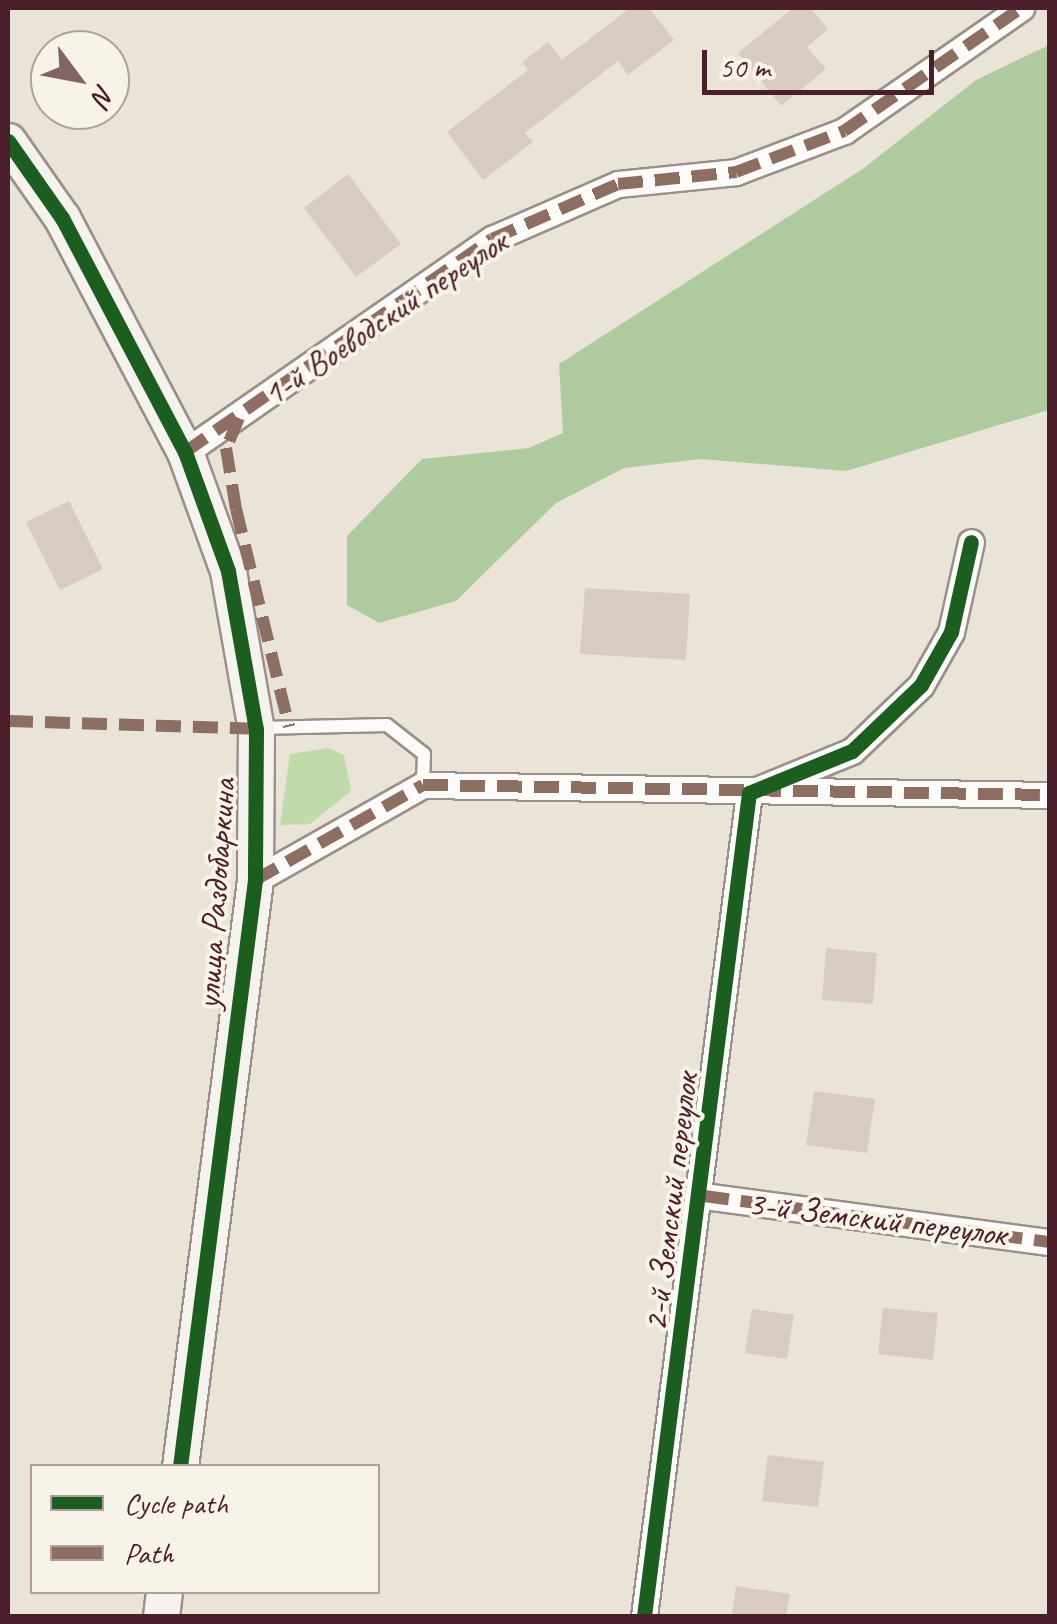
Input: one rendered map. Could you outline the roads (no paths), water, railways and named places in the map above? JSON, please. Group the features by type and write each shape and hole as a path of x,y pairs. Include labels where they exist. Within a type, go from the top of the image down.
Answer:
{"street":[{"name":"1-й Воеводский переулок","path":"185,452 492,238 618,184 736,172 844,131 1022,8"},
{"name":"улица Раздобаркина","path":"8,140 62,218 185,452 228,571 256,728 255,880 180,1464"},
{"path":"749,793 852,751 921,685 951,632 972,542"},
{"path":"255,880 423,785 1050,796"},
{"name":"2-й Земский переулок","path":"644,1616 704,1196 749,793"},
{"name":"3-й Земский переулок","path":"704,1196 1050,1242"}],"lane":[{"path":"256,728 387,724 424,754 423,785"}]}
